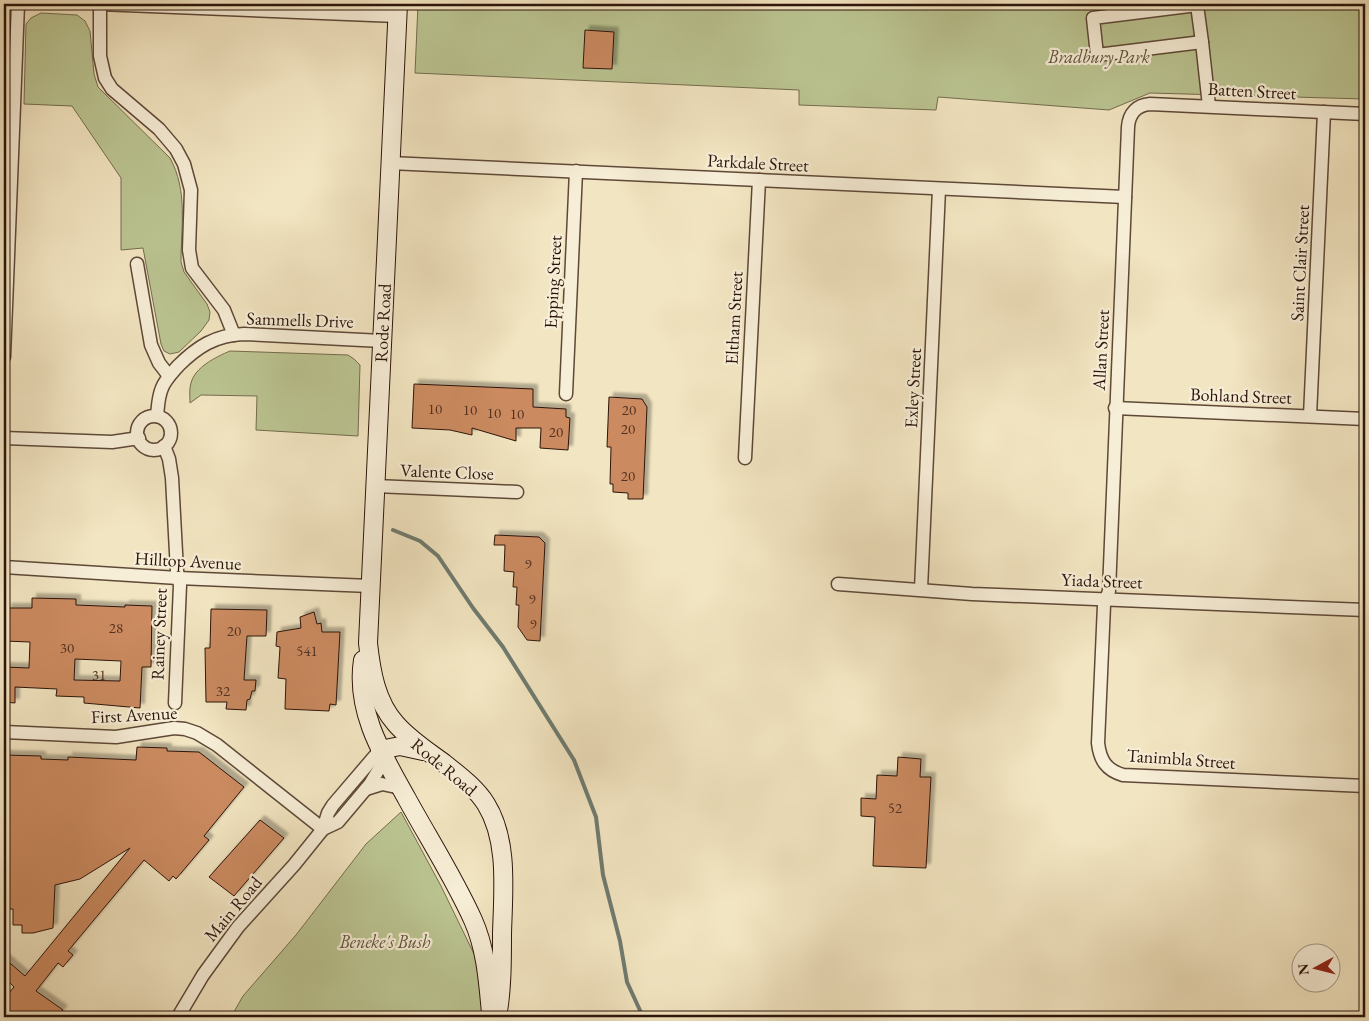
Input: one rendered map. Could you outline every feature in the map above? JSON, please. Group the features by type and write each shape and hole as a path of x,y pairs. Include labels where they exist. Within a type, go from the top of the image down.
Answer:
{"main road":[{"name":"Rode Road","path":"398,10 368,643 374,681 384,706 407,736 463,778 486,804 500,842 503,873 502,968 501,996 497,1017"},
{"name":"Rode Road","path":"368,643 362,667 362,692 366,714 400,788 462,897 473,921 487,970 492,1017"},
{"path":"374,681 384,752 408,746 435,756"}],"street":[{"path":"4,357 18,4"},
{"path":"99,4 398,10"},
{"name":"Sammells Drive","path":"99,4 100,56 105,78 112,89 159,129 176,149 184,164 191,190 189,250 192,268 224,310 234,334 382,341"},
{"path":"1202,42 1098,55 1093,18 1197,4 1202,42 1209,106"},
{"name":"Batten Street","path":"1138,107 1150,104 1365,114"},
{"name":"Allan Street","path":"1106,598 1109,591 1128,120 1138,107"},
{"name":"Saint Clair Street","path":"1310,416 1324,112"},
{"name":"Parkdale Street","path":"390,163 1125,197"},
{"name":"Epping Street","path":"566,394 576,172"},
{"name":"Eltham Street","path":"745,458 758,180"},
{"name":"Exley Street","path":"921,589 939,189"},
{"path":"137,264 151,346 159,363 169,376"},
{"path":"157,416 161,389 169,376 201,346 215,338 234,334"},
{"name":"Bohland Street","path":"1115,408 1365,419"},
{"path":"157,416 167,421 170,426 171,437 164,446 154,450 145,446 138,438 138,432 146,418 157,416"},
{"path":"4,438 112,442 138,438"},
{"name":"Rainey Street","path":"164,446 169,459 172,478 180,585 175,704"},
{"name":"Valente Close","path":"375,486 517,492"},
{"name":"Hilltop Avenue","path":"4,568 370,586"},
{"name":"Yiada Street","path":"838,584 972,594 1365,610"},
{"name":"Tanimbla Street","path":"1106,598 1104,605 1098,743 1101,758 1109,769 1123,775 1365,786"},
{"name":"First Avenue","path":"4,732 116,737 174,728 185,729 197,733 216,745 323,829"},
{"name":"Main Road","path":"323,829 338,822 366,789 384,752"},
{"name":"Main Road","path":"178,1017 203,975 238,927 294,865 323,829 328,813 333,805 384,752"},
{"path":"366,789 382,784 400,788"}],"green space":[{"name":"Bradbury Park","path":"418,4 1365,4 1365,99 1150,93 1109,110 938,97 936,110 799,105 799,90 415,73"},
{"path":"41,13 77,15 85,21 90,31 94,74 98,87 170,158 176,170 182,208 181,262 184,272 207,304 210,312 209,320 201,331 179,352 170,354 164,351 161,344 143,248 121,250 121,178 72,106 24,104 26,24 31,18"},
{"path":"230,351 348,355 360,365 358,436 256,430 257,396 201,395 190,403 190,385 193,377 201,367"},
{"name":"Beneke's Bush","path":"401,812 441,886 476,958 484,1017 231,1017 243,996 296,935 366,844"}],"building":[{"path":"585,30 614,32 612,69 583,68"},
{"path":"414,384 533,389 533,407 566,409 566,417 570,418 568,450 540,448 541,428 516,428 516,441 472,428 472,435 450,430 412,428"},
{"path":"609,397 642,399 647,407 643,499 628,499 628,493 613,492 613,484 610,484 611,447 607,447"},
{"path":"495,535 539,537 545,543 540,641 527,640 518,627 519,605 516,605 517,587 513,587 514,572 504,571 505,545 494,545"},
{"path":"32,598 76,599 76,605 152,606 151,667 142,667 140,708 84,703 84,697 56,696 57,689 15,687 15,703 4,702 4,667 29,668 30,642 4,641 4,614 7,614 7,608 32,608","holes":["75,659 121,661 120,681 74,680"]},
{"path":"211,609 267,610 266,636 247,636 244,680 256,680 255,691 252,691 250,699 247,700 246,710 226,709 227,702 206,702 205,648 210,648"},
{"path":"314,612 317,624 321,623 322,632 340,632 336,705 330,704 329,711 285,709 286,679 278,678 280,647 276,646 277,632 301,628 300,617"},
{"path":"137,747 167,748 167,751 199,752 244,787 204,836 209,840 176,879 173,876 169,881 144,860 68,951 73,955 63,967 58,963 36,991 63,1010 57,1017 4,1017 4,999 14,987 4,977 4,958 25,976 130,848 80,879 55,885 53,928 33,933 22,933 22,925 13,925 13,909 4,909 4,755 41,756 41,759 68,760 68,757 136,760"},
{"path":"898,757 921,759 920,777 931,777 926,868 873,866 875,817 861,816 861,798 876,799 877,775 897,776"},
{"path":"260,820 284,838 234,896 209,877"}],"waterway":[{"path":"393,530 420,541 438,556 473,608 503,647 574,760 596,817 603,875 620,941 627,982 643,1017"}]}
